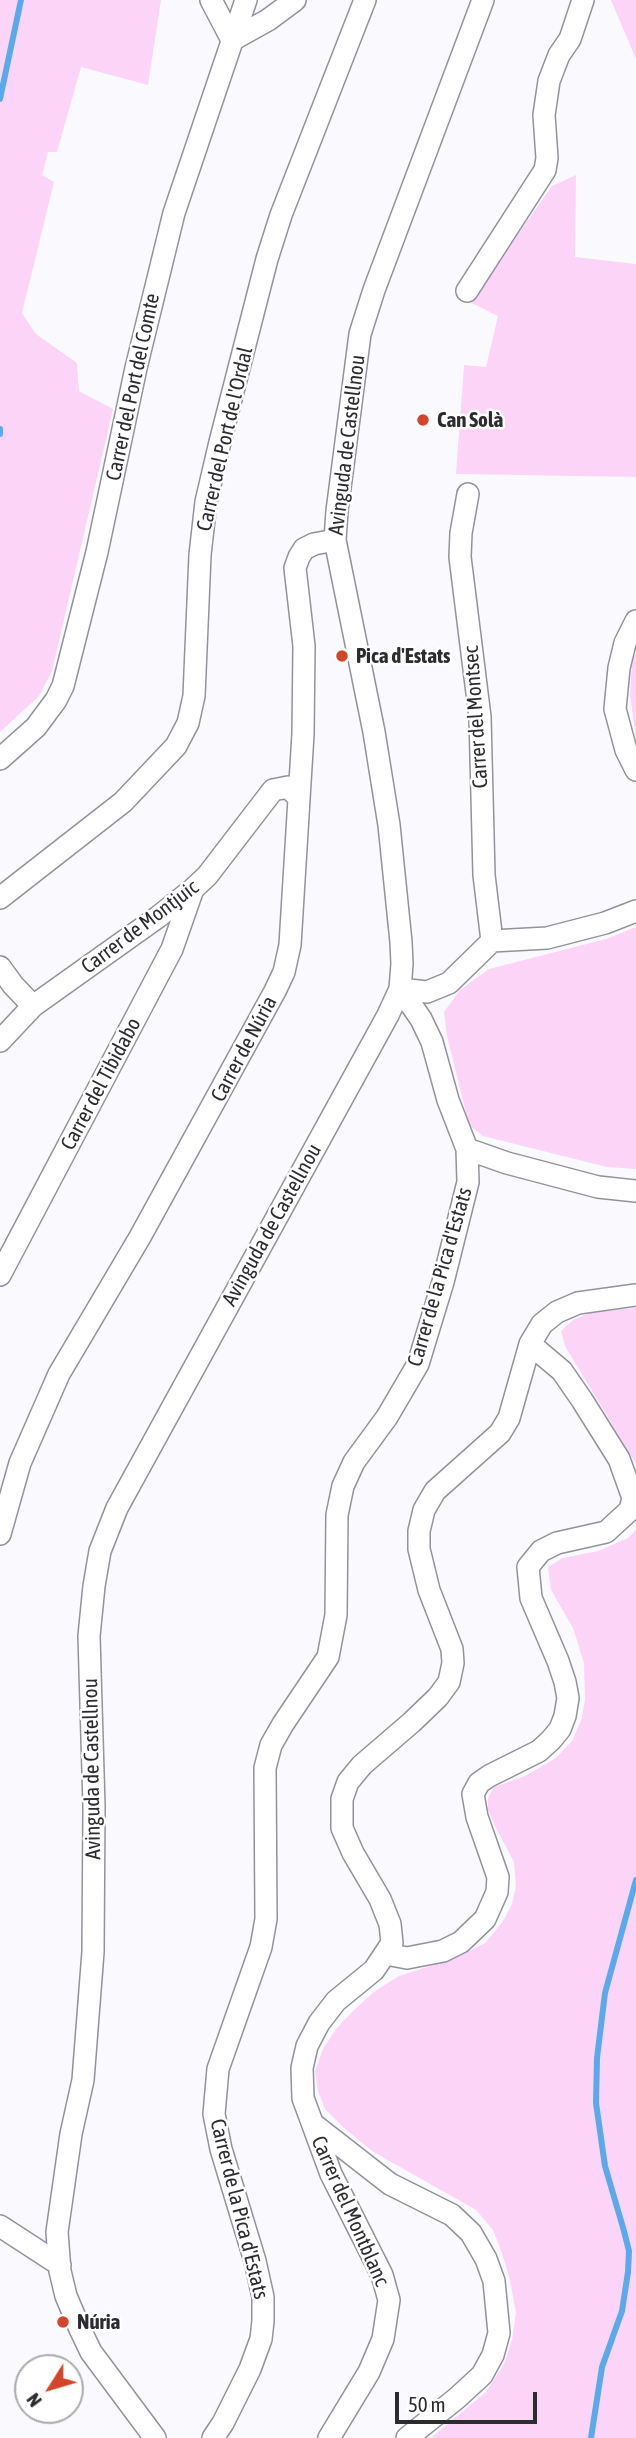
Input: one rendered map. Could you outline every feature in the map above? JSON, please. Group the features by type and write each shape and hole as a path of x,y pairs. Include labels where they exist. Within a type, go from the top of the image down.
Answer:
{"street":[{"path":"211,0 232,40 268,20 295,0"},
{"name":"Carrer del Port del Comte","path":"0,759 36,727 63,686 97,552 139,355 174,213 246,0"},
{"name":"Carrer del Port de l'Ordal","path":"0,898 123,802 176,746 188,723 194,696 200,555 206,502 261,281 281,215 365,0"},
{"name":"Avinguda de Castellnou","path":"155,2438 92,2352 66,2296 57,2232 71,2134 83,2080 93,1952 94,1806 89,1636 93,1586 100,1551 117,1508 400,989 402,964 387,812 374,732 334,540 360,334 483,0"},
{"path":"467,291 545,170 547,158 544,115 549,81 559,55 570,39 583,0"},
{"name":"Carrer del Montsec","path":"468,494 460,557 480,718 484,875 492,941"},
{"name":"Carrer de Núria","path":"0,1534 20,1463 59,1374 141,1237 284,972 289,946 303,734 304,646 295,568 304,549 334,540"},
{"path":"636,621 625,643 619,668 615,709 626,750 636,770"},
{"name":"Carrer de Montjuic","path":"0,1041 33,1006 158,917 208,876 273,790 288,787 298,797"},
{"name":"Carrer del Tibidabo","path":"0,1275 172,949 193,889"},
{"path":"400,989 427,992 449,984 492,941 547,939 605,923 636,911"},
{"path":"0,967 33,1006"},
{"name":"Carrer de la Pica d'Estats","path":"213,2438 250,2369 261,2339 263,2321 263,2297 255,2261 221,2149 214,2114 218,2069 261,1947 267,1919 265,1768 271,1745 328,1657 336,1615 337,1515 343,1486 354,1462 387,1418 418,1364 468,1182 467,1149 448,1100 432,1042 400,989"},
{"path":"467,1149 507,1163 598,1187 636,1191"},
{"path":"530,1344 562,1371 582,1399 619,1459 633,1498 630,1510 606,1532 557,1543 541,1551 528,1567 531,1598 558,1661 568,1698 560,1729 551,1740 538,1751 489,1776 479,1783 473,1794 477,1817 498,1877 497,1892 485,1919 461,1942 443,1951 407,1958 386,1954 391,1943 390,1924 380,1899 342,1828 342,1799 348,1782 362,1765 412,1722 438,1697 449,1682 453,1663 452,1649 429,1590 419,1549 419,1531 424,1510 435,1491 500,1433 509,1418 530,1344 542,1324 557,1312 578,1303 636,1295"},
{"name":"Carrer del Montblanc","path":"328,2438 369,2372 379,2350 388,2316 389,2300 382,2275 331,2174 311,2122 303,2098 302,2068 307,2046 319,2023 336,2001 374,1970 386,1954"},
{"path":"311,2122 390,2184 452,2215 471,2233 486,2259 494,2281 499,2333 493,2355 482,2375 407,2438"},
{"path":"0,2226 60,2265"}],"shaded area":[{"path":"0,0 161,0 148,85 81,67 57,152 48,152 42,175 54,182 22,313 36,334 77,363 79,391 113,409 52,671 39,696 0,732"},
{"path":"611,0 636,0 636,59"},
{"path":"576,175 575,257 636,264 636,477 456,474 464,365 486,367 498,316 470,302 552,186"},
{"path":"636,653 636,738 630,695 632,663"},
{"path":"636,927 636,1169 607,1167 483,1136 469,1125 447,1036 444,1012 460,990 489,969 606,939"},
{"path":"636,1308 636,1464 565,1346 561,1331 573,1320 592,1312"},
{"path":"636,1530 636,2438 431,2438 486,2392 504,2364 512,2340 516,2313 502,2253 493,2230 476,2210 372,2151 343,2127 325,2109 318,2091 315,2071 323,2049 336,2029 375,1991 399,1976 458,1957 485,1943 502,1923 512,1904 516,1886 514,1862 488,1810 488,1798 494,1787 525,1776 556,1758 572,1741 582,1718 585,1699 584,1663 573,1628 551,1590 548,1567 563,1558 598,1551 628,1538"}],"waterway":[{"path":"0,99 21,0"},
{"path":"0,429 0,434"},
{"path":"591,2438 602,2367 622,2311 629,2251 605,2166 596,2103 597,2058 605,1993 636,1880"}],"place":[{"name":"Can Solà","path":"423,420"},
{"name":"Pica d'Estats","path":"342,656"},
{"name":"Núria","path":"63,2322"}]}
